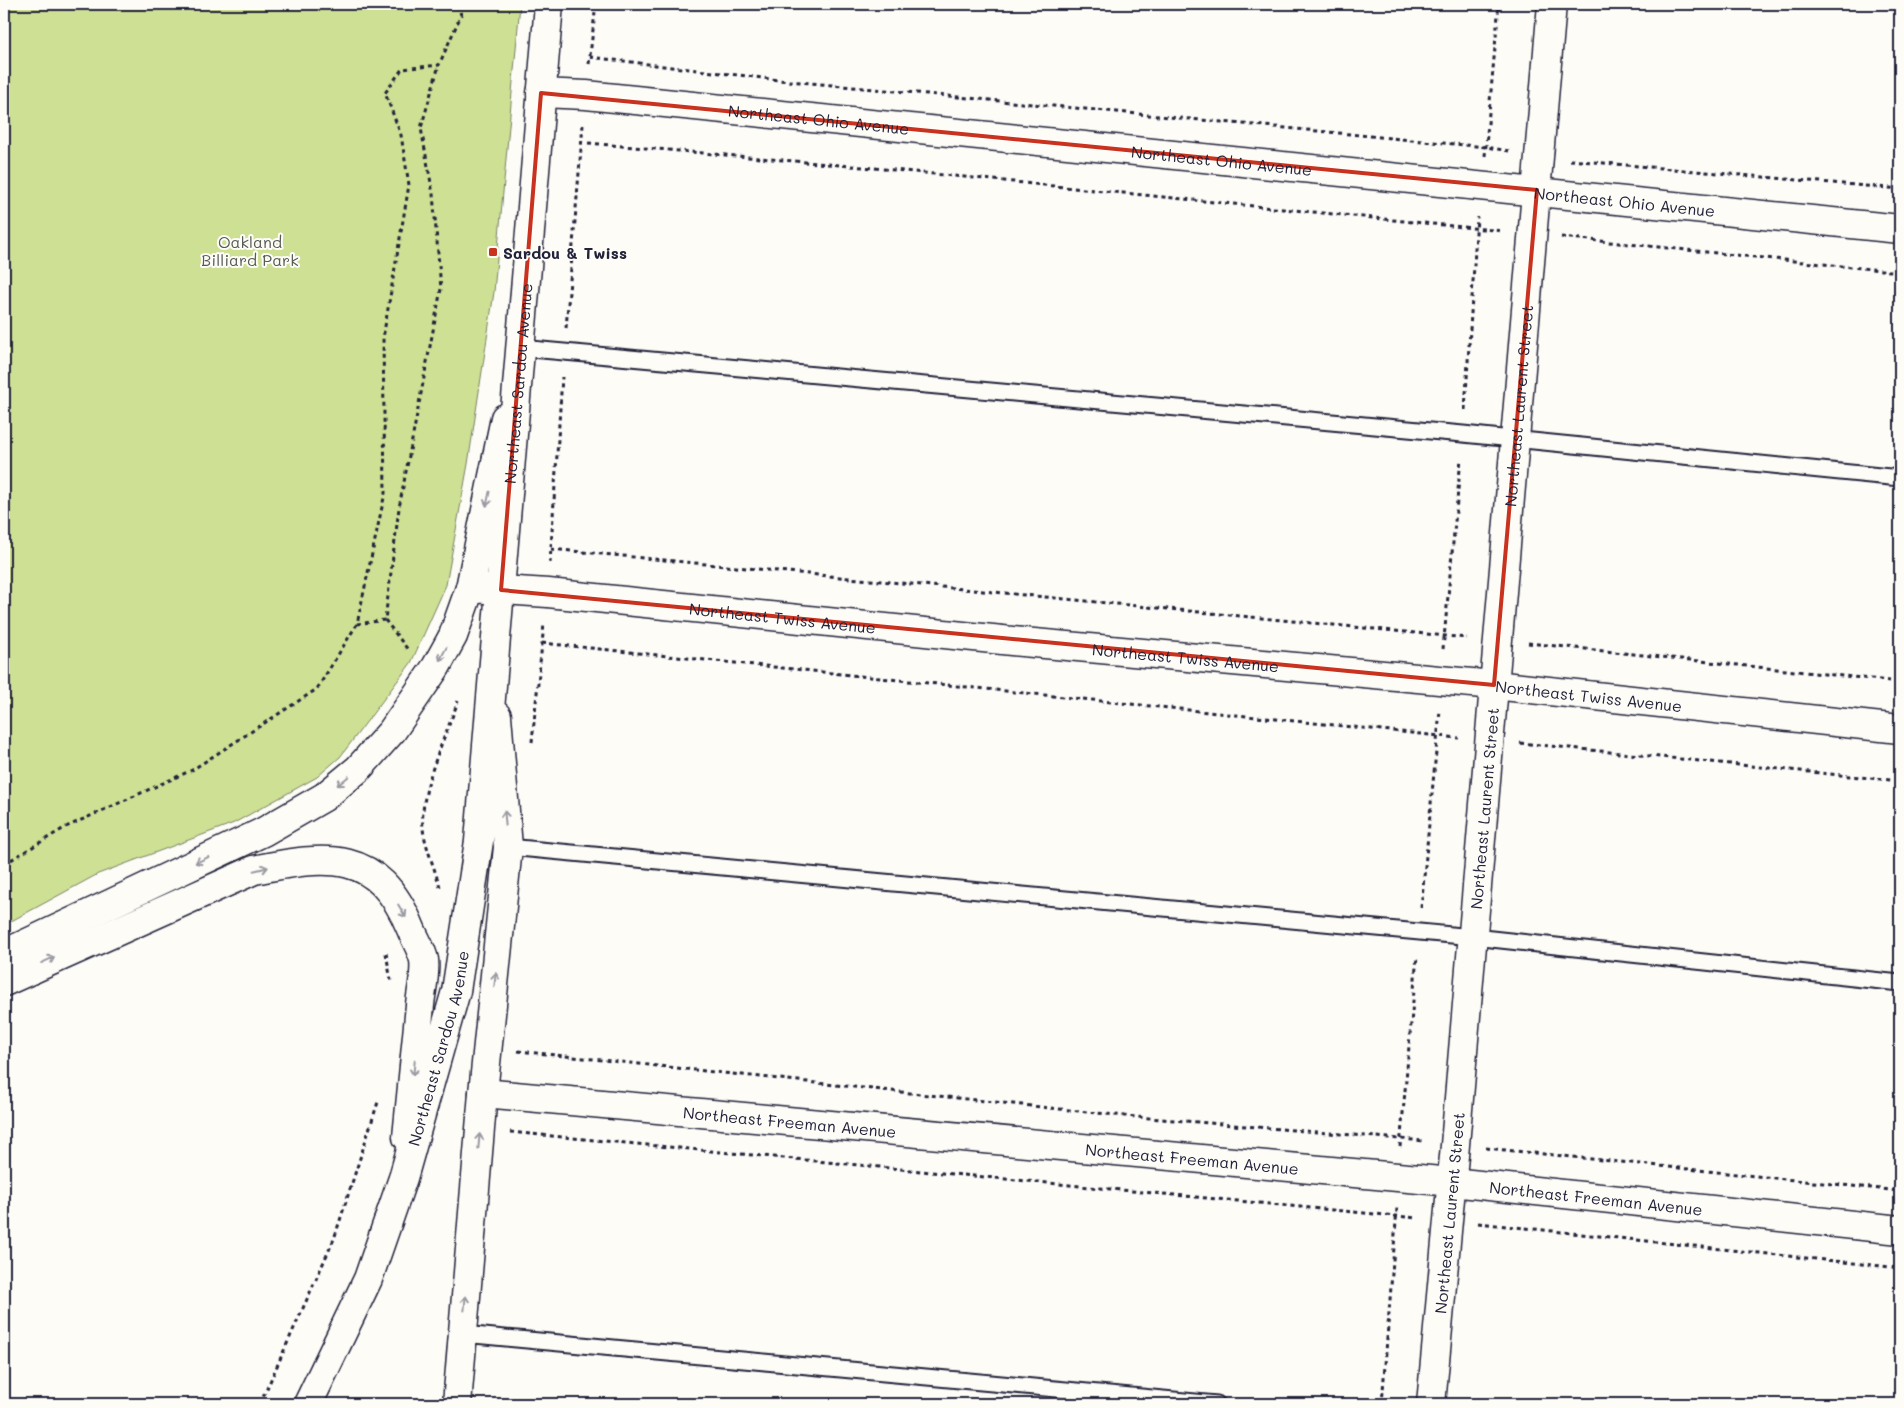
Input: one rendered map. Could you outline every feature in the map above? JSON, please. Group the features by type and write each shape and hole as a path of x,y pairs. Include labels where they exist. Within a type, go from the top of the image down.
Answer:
{"street":[{"name":"Northeast Sardou Avenue","path":"308,1404 368,1279 403,1178 456,990 479,841 550,4"},
{"name":"Northeast Laurent Street","path":"1430,1404 1452,1182 1552,4"},
{"name":"Northeast Ohio Avenue","path":"542,93 586,95 1537,190 1900,229"},
{"path":"4,954 262,832 324,797 358,770 392,730 436,666 453,636 470,588 520,348"},
{"name":"Northeast Twiss Avenue","path":"470,588 1494,685 1900,729"},
{"name":"Northeast Sardou Avenue","path":"457,1404 483,1093 508,848 494,672"},
{"path":"4,982 254,870 294,862 332,859 358,866 373,875 392,895 412,932 424,961 403,1178"},
{"name":"Northeast Freeman Avenue","path":"483,1093 1452,1182 1900,1230"}],"lane":[{"path":"520,348 1516,440 1900,478"},
{"path":"508,848 1473,938 1900,982"},
{"path":"463,1334 1217,1404"}],"path":[{"path":"442,895 424,834 424,811 429,781 462,692 453,676 408,650 386,620 399,508 440,289 432,194 422,128 440,65 461,15 458,4"},
{"path":"564,352 586,95 596,4"},
{"path":"590,58 788,81 1486,147 1540,157 1900,189"},
{"path":"4,864 66,827 192,770 318,689 357,624 385,493 384,338 409,185 401,135 385,93 402,69 440,65"},
{"path":"588,143 874,168 1900,272"},
{"path":"551,549 1444,637 1498,640 1900,682"},
{"path":"357,624 386,620"},
{"path":"542,643 1900,781"},
{"path":"391,982 384,942 412,932"},
{"path":"515,1051 1125,1116 1401,1137 1455,1145 1900,1191"},
{"path":"260,1404 334,1239 378,1100"},
{"path":"500,1131 1448,1221 1518,1226 1900,1268"}],"highlighted area":[{"path":"541,93 1537,190 1494,685 501,590"}],"green space":[{"name":"Oakland Billiard Park","path":"4,4 520,4 494,292 468,464 446,585 411,663 340,757 317,777 234,823 98,874 4,925"}],"place":[{"name":"Sardou & Twiss","path":"493,252"}]}
